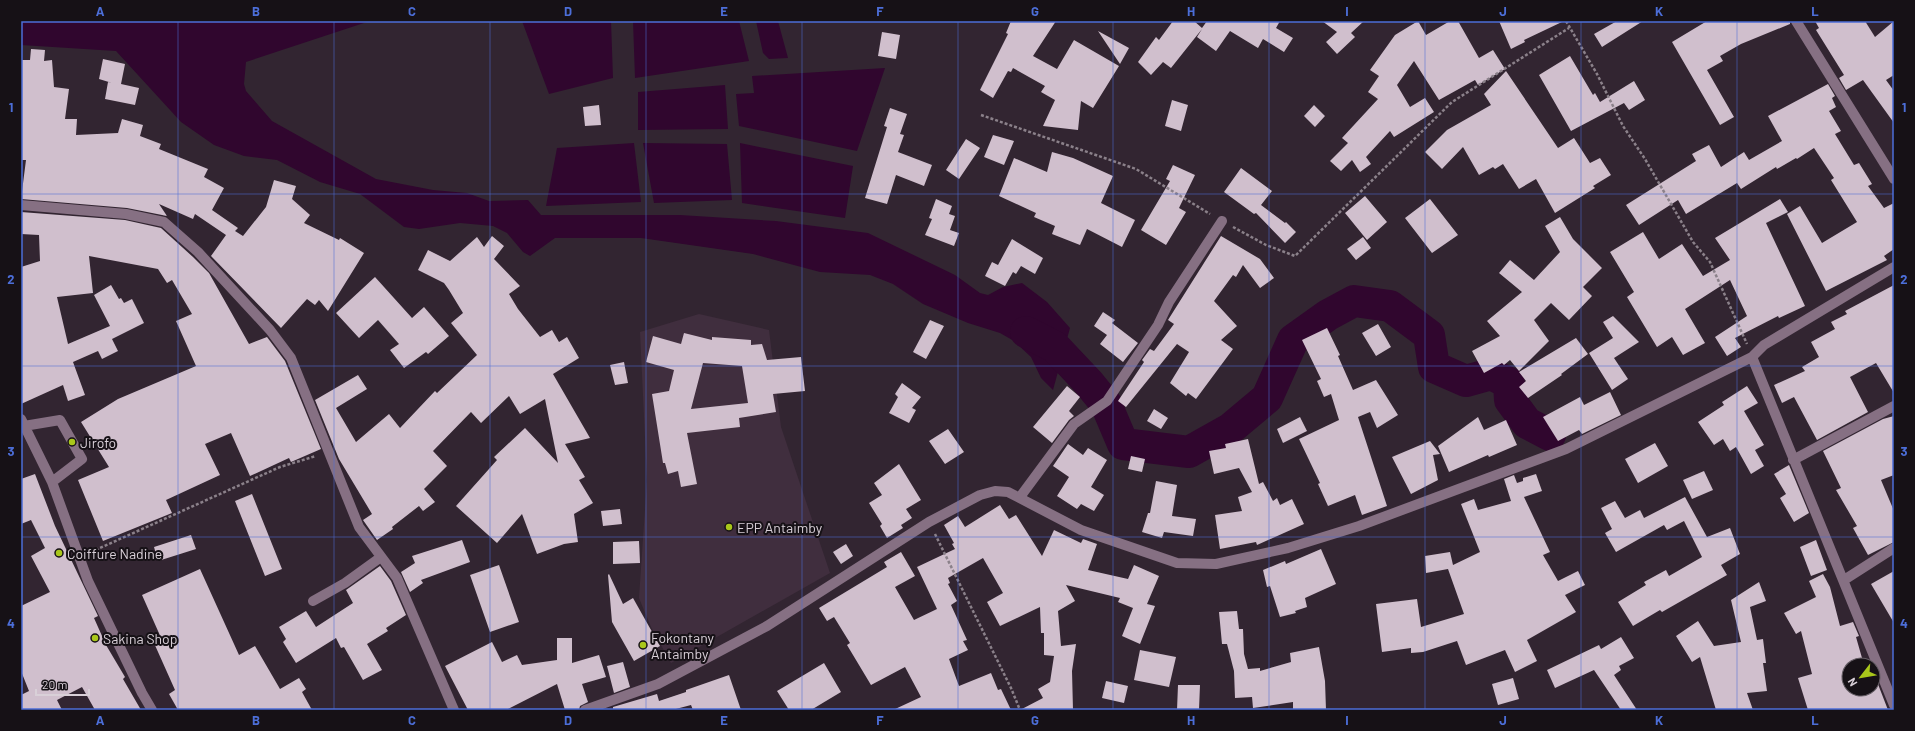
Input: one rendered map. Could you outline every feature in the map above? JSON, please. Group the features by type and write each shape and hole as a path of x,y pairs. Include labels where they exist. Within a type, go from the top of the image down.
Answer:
{"street":[{"path":"1796,21 1894,179"},
{"path":"21,205 126,214 164,222 198,252 265,324 291,358 359,527 397,578 407,598 454,710"},
{"path":"1020,497 1074,424 1105,403 1158,325 1169,302 1222,221"},
{"path":"585,710 658,684 767,626 929,522 980,495 995,491 1008,492 1081,530 1177,563 1216,564 1288,548 1359,526 1576,445 1752,357 1764,346 1894,267"},
{"path":"1752,357 1793,460 1891,690 1894,705"},
{"path":"1793,460 1894,406"},
{"path":"52,482 82,459 60,420 23,423 52,482 88,581 142,693 152,710"},
{"path":"1844,580 1894,548"},
{"path":"313,601 345,583 381,557"}],"path":[{"path":"1566,21 1597,74 1623,126 1694,242 1710,262 1752,357"},
{"path":"981,115 1136,169 1222,221 1266,245 1295,256 1452,102 1569,28"},
{"path":"79,557 280,467 328,452"},
{"path":"929,522 1012,688 1020,710"}],"shaded area":[{"path":"21,21 370,21 246,62 244,84 246,91 272,121 376,179 433,190 467,193 489,201 528,200 541,215 680,215 776,221 868,233 955,275 980,293 988,295 1003,287 1022,283 1047,302 1070,328 1053,390 1041,378 1031,357 1014,341 1000,333 968,323 923,304 893,284 870,275 820,272 753,254 641,238 555,238 530,256 523,252 507,233 493,226 460,223 419,229 404,227 360,194 320,182 277,160 244,156 214,145 181,122 116,51 21,45"},
{"path":"522,21 611,21 613,78 549,94"},
{"path":"633,21 739,21 749,61 635,78"},
{"path":"756,21 778,21 788,58 769,59 763,53"},
{"path":"885,68 857,151 739,126 736,94 754,93 752,76"},
{"path":"725,85 728,129 638,130 638,92"},
{"path":"634,143 641,202 546,206 557,148"},
{"path":"643,143 727,144 732,200 654,203"},
{"path":"740,143 853,166 845,218 742,203"},
{"name":"EPP Antaimby","path":"699,314 769,330 781,427 830,573 671,663 651,627 639,598 647,480 640,332"}],"building":[{"path":"1011,21 1056,21 1033,56 1057,69 1074,40 1119,66 1093,108 1081,101 1078,130 1043,126 1055,100 1041,92 1045,86 1013,68 1011,72 1008,71 993,98 980,90 1008,34 1006,33"},
{"path":"1173,21 1194,21 1202,28 1207,21 1280,21 1276,28 1293,38 1284,52 1263,39 1258,48 1230,31 1216,51 1197,37 1202,29 1171,68 1163,62 1151,75 1138,62 1156,37 1159,40"},
{"path":"1322,21 1364,21 1351,33 1355,37 1337,54 1326,42 1337,32"},
{"path":"1418,21 1426,35 1450,21 1458,21 1479,58 1493,50 1505,69 1478,85 1475,80 1439,100 1414,61 1397,85 1410,107 1425,98 1434,112 1394,137 1390,131 1366,157 1371,164 1360,172 1352,160 1341,171 1330,161 1348,143 1342,138 1378,99 1368,92 1379,76 1370,70 1395,35"},
{"path":"1499,21 1564,21 1524,40 1525,42 1511,49"},
{"path":"1617,21 1643,21 1602,47 1594,34"},
{"path":"1707,21 1790,21 1790,24 1741,44 1720,56 1723,61 1707,70 1734,117 1720,125 1672,42"},
{"path":"1815,21 1865,21 1875,37 1894,21 1894,75 1886,80 1894,91 1894,123 1863,80 1846,90 1839,78 1844,75 1816,30 1819,28"},
{"path":"1098,31 1129,48 1120,64"},
{"path":"882,32 900,35 896,59 878,56"},
{"path":"31,49 45,50 44,61 52,60 54,87 69,89 65,119 77,119 76,135 118,133 122,119 143,125 140,136 161,144 159,149 208,169 204,177 224,188 212,210 238,228 235,231 243,236 266,207 274,180 296,186 292,199 310,215 304,223 339,240 340,238 364,253 328,311 319,300 315,305 307,299 281,328 211,256 226,235 195,214 193,219 159,204 167,216 127,208 21,199 26,160 21,160 21,60 30,60"},
{"path":"1570,56 1593,95 1595,93 1600,102 1634,81 1645,100 1629,110 1624,103 1571,131 1539,75"},
{"path":"103,59 125,64 121,84 139,88 135,105 105,99 108,82 112,83 99,79"},
{"path":"1506,71 1558,148 1574,138 1590,163 1600,158 1611,175 1593,186 1595,188 1555,213 1536,179 1519,189 1503,164 1495,169 1493,167 1479,175 1463,147 1442,169 1425,152 1447,130 1491,105 1484,94"},
{"path":"1828,84 1835,96 1832,98 1836,107 1829,111 1841,131 1835,134 1854,165 1859,163 1872,184 1868,186 1884,208 1894,203 1894,249 1884,256 1887,260 1826,291 1787,214 1800,206 1822,243 1857,222 1831,180 1834,178 1814,148 1777,169 1776,167 1741,189 1737,183 1686,214 1678,200 1639,225 1626,205 1696,161 1692,154 1709,145 1721,167 1744,152 1749,160 1782,141 1768,116"},
{"path":"1172,100 1188,105 1181,131 1165,126"},
{"path":"599,105 601,125 585,126 583,107"},
{"path":"1314,105 1325,116 1315,127 1304,116"},
{"path":"890,108 907,114 900,134 904,135 898,152 932,165 924,186 896,175 887,204 865,198 887,127 884,126"},
{"path":"993,135 1014,141 1004,165 984,157"},
{"path":"966,139 980,148 959,179 946,170"},
{"path":"1052,152 1073,158 1113,176 1101,203 1135,220 1122,247 1087,229 1080,245 1052,234 1055,226 1034,217 1036,213 999,196 1014,158 1047,172"},
{"path":"1173,165 1195,175 1179,208 1186,212 1166,245 1141,230 1170,181 1166,179"},
{"path":"1241,168 1272,191 1261,205 1285,223 1286,222 1296,232 1285,243 1256,213 1254,214 1224,192"},
{"path":"1365,196 1387,222 1367,240 1345,213"},
{"path":"936,199 952,206 949,214 955,216 950,230 959,233 954,246 925,235 932,219 929,218"},
{"path":"1430,199 1458,235 1432,253 1405,218"},
{"path":"1780,199 1788,212 1766,223 1805,306 1779,318 1778,316 1735,338 1741,347 1727,356 1715,337 1747,316 1730,280 1685,309 1705,343 1683,355 1672,337 1657,347 1627,297 1634,292 1610,252 1643,232 1659,259 1682,244 1703,276 1730,260 1715,238"},
{"path":"21,212 125,220 161,228 209,273 249,344 267,337 285,361 321,449 291,462 289,458 250,476 231,433 205,444 220,475 166,500 172,513 103,541 78,480 109,467 81,422 118,399 196,366 176,321 192,314 172,280 167,283 158,269 89,256 93,293 57,297 68,344 110,326 94,295 111,285 119,299 121,298 124,303 132,299 144,323 112,339 118,351 102,359 98,351 73,362 85,395 68,401 63,385 21,404 21,267 40,261 39,235 21,234"},
{"path":"1560,217 1573,239 1602,268 1583,287 1592,296 1569,320 1551,303 1534,320 1549,341 1519,371 1510,360 1504,365 1502,363 1484,373 1472,351 1500,336 1487,321 1522,292 1499,273 1510,260 1534,280 1560,252 1545,226"},
{"path":"492,236 504,246 494,259 520,286 509,294 518,309 540,337 552,330 559,342 567,337 579,358 553,374 590,438 565,444 585,477 579,480 593,503 574,514 578,542 564,544 537,554 522,514 497,543 456,506 497,460 494,457 525,428 558,463 545,399 520,414 509,396 481,423 471,412 433,451 447,466 424,489 435,502 423,511 419,506 392,527 393,529 377,540 363,520 372,514 339,459 315,400 358,375 367,389 336,408 356,442 389,414 400,428 435,391 437,393 477,355 451,323 463,313 449,290 444,283 418,270 428,250 450,261 477,237 484,247"},
{"path":"1221,236 1260,259 1274,278 1260,288 1243,265 1236,277 1233,275 1214,301 1237,326 1221,340 1233,349 1196,399 1188,393 1186,396 1170,383 1189,352 1177,344 1126,407 1118,401 1144,362 1142,360 1150,349 1154,351 1174,324 1168,320"},
{"path":"1363,237 1371,248 1356,260 1347,249"},
{"path":"1012,239 1043,258 1035,274 1021,266 1016,274 1013,272 1005,286 985,276 992,262 998,265"},
{"path":"375,277 412,318 424,307 449,336 428,354 426,352 404,368 390,350 399,344 378,320 359,338 336,313"},
{"path":"1894,285 1894,393 1876,363 1850,377 1868,412 1817,440 1794,397 1782,403 1774,385 1805,371 1802,367 1819,357 1811,342 1835,329 1831,322 1847,314 1845,311"},
{"path":"1103,312 1115,320 1112,323 1138,343 1123,362 1100,344 1107,335 1094,326"},
{"path":"1613,316 1639,342 1614,358 1628,379 1612,390 1589,353 1613,338 1603,322"},
{"path":"930,320 944,326 926,359 913,352"},
{"path":"1378,324 1391,347 1376,356 1362,333"},
{"path":"1327,328 1340,355 1338,356 1353,390 1376,380 1398,415 1377,428 1370,412 1358,417 1387,506 1362,515 1355,495 1328,506 1318,484 1320,483 1299,439 1339,420 1331,394 1324,397 1317,381 1321,379 1302,340"},
{"path":"684,333 712,340 712,337 751,340 751,345 762,344 767,360 801,357 805,391 773,394 776,412 739,418 740,427 687,433 697,484 681,487 678,471 668,474 665,463 663,463 652,394 669,391 674,370 646,362 653,336 681,344","holes":["703,363 742,366 748,403 691,409"]},
{"path":"1576,338 1588,354 1561,374 1562,375 1528,398 1519,387 1526,381 1519,372"},
{"path":"624,362 628,383 615,385 610,365"},
{"path":"902,383 921,397 912,408 916,410 909,423 889,413 898,397 895,394"},
{"path":"1067,386 1080,397 1069,411 1074,416 1069,420 1052,443 1033,427"},
{"path":"1747,386 1758,403 1744,411 1764,445 1755,450 1764,466 1751,474 1736,447 1730,451 1723,439 1714,445 1698,422 1724,405 1722,402"},
{"path":"1610,392 1621,415 1582,434 1579,430 1558,441 1543,417 1580,397 1584,405"},
{"path":"1154,409 1168,418 1161,429 1147,421"},
{"path":"1894,416 1894,475 1881,480 1894,511 1894,542 1868,555 1853,528 1857,526 1836,490 1841,488 1823,451 1883,419"},
{"path":"1300,417 1307,431 1283,443 1277,429"},
{"path":"1478,417 1484,430 1506,420 1517,445 1489,457 1488,455 1449,472 1438,446"},
{"path":"948,429 964,452 945,464 929,441"},
{"path":"1248,439 1259,484 1263,482 1273,501 1277,498 1280,505 1292,499 1304,524 1257,545 1256,542 1220,549 1215,515 1242,511 1238,497 1252,492 1239,468 1214,474 1209,451 1226,448 1225,444"},
{"path":"1430,441 1440,454 1433,455 1438,480 1411,494 1392,457"},
{"path":"1655,443 1668,466 1638,483 1625,459"},
{"path":"1068,444 1083,455 1088,448 1107,460 1091,487 1104,495 1094,511 1081,504 1077,509 1057,496 1069,477 1053,466"},
{"path":"1131,456 1145,459 1142,472 1128,469"},
{"path":"899,464 921,500 906,509 912,518 901,525 903,528 887,538 880,526 882,524 869,503 882,495 874,483"},
{"path":"1789,465 1809,513 1794,522 1780,498 1786,494 1774,474"},
{"path":"1704,471 1713,490 1692,499 1683,480"},
{"path":"35,474 55,526 98,616 94,618 106,645 125,677 123,679 141,710 95,710 82,687 57,700 62,710 21,710 21,695 29,691 21,671 21,606 50,592 31,556 45,548 31,520 21,524 21,479"},
{"path":"1536,474 1542,491 1524,497 1550,552 1543,555 1558,581 1578,571 1585,585 1565,595 1576,612 1527,640 1537,661 1515,672 1505,650 1466,665 1457,641 1423,652 1411,653 1411,648 1382,652 1376,604 1417,599 1421,627 1464,614 1448,569 1426,573 1425,556 1450,552 1453,565 1480,552 1461,504 1474,499 1478,510 1511,501 1504,479 1514,475 1517,483 1523,481 1523,478"},
{"path":"1156,481 1177,485 1172,516 1196,519 1193,536 1164,532 1162,538 1142,532 1148,513 1150,513"},
{"path":"252,494 282,569 265,576 235,501"},
{"path":"1685,497 1707,537 1730,528 1740,554 1721,565 1727,575 1662,612 1660,610 1633,626 1618,602 1646,585 1644,582 1666,570 1669,576 1702,557 1684,521 1667,530 1664,525 1616,552 1605,533 1612,529 1601,508 1615,501 1625,518 1640,510 1644,518"},
{"path":"1000,505 1009,519 1016,515 1042,556 1054,530 1081,543 1083,539 1097,544 1088,570 1128,579 1134,565 1159,576 1147,604 1155,606 1140,644 1122,636 1133,608 1118,602 1120,598 1066,585 1075,601 1058,611 1061,646 1076,644 1072,671 1073,710 1020,710 1043,698 1038,689 1050,682 1054,656 1044,655 1044,633 1041,633 1040,607 1000,626 987,602 1003,593 983,558 948,578 950,583 948,584 957,601 951,605 967,640 963,641 968,650 949,659 959,686 991,673 998,690 1001,689 1011,710 893,710 921,697 905,667 871,685 847,645 850,643 834,617 827,621 819,608 887,567 884,562 901,552 915,576 895,587 914,620 937,609 917,567 955,549 952,544 954,543 944,525 958,516 965,527"},
{"path":"620,509 622,524 603,526 601,511"},
{"path":"191,535 196,549 158,561 154,547"},
{"path":"462,540 470,562 421,580 423,583 410,592 401,572 415,563 412,556"},
{"path":"1816,540 1827,570 1811,576 1800,547"},
{"path":"639,541 640,563 613,564 613,542"},
{"path":"846,544 853,556 841,564 833,552"},
{"path":"1321,549 1336,584 1305,598 1307,607 1295,611 1296,613 1280,617 1270,586 1267,587 1263,570 1285,561 1286,564"},
{"path":"499,565 519,622 490,632 470,575"},
{"path":"380,566 391,581 406,615 386,628 388,631 367,644 382,670 363,680 344,647 341,648 336,638 296,663 283,642 286,639 279,627 306,611 316,627 353,603 346,590"},
{"path":"200,569 239,655 255,646 280,689 299,678 306,689 302,692 312,710 178,710 169,694 175,690 154,643 162,640 142,595"},
{"path":"1894,571 1894,623 1871,584"},
{"path":"609,574 623,604 633,598 660,646 634,661 612,622"},
{"path":"1823,574 1830,587 1840,626 1853,622 1859,636 1856,637 1862,657 1841,657 1841,697 1881,697 1881,692 1888,710 1808,710 1798,678 1812,674 1801,631 1796,634 1784,613 1816,597 1809,581"},
{"path":"1759,582 1766,601 1750,607 1757,640 1763,639 1766,663 1763,663 1767,691 1747,693 1753,710 1716,710 1700,657 1692,662 1676,636 1698,621 1714,646 1741,642 1731,600"},
{"path":"1237,611 1239,629 1243,629 1244,654 1248,669 1260,668 1260,671 1291,662 1290,653 1319,647 1325,681 1326,710 1293,710 1293,702 1253,708 1252,697 1235,698 1234,671 1227,644 1222,644 1219,612"},
{"path":"1621,637 1634,658 1619,666 1621,670 1614,675 1637,710 1621,710 1594,670 1555,688 1547,670 1599,645 1601,649"},
{"path":"557,638 572,638 572,663 599,655 606,677 582,684 588,702 580,706 579,710 565,710 557,684 506,710 468,710 445,666 492,642 502,662 517,655 522,665 557,660"},
{"path":"1140,650 1176,657 1169,687 1134,680"},
{"path":"623,662 630,687 614,693 607,666"},
{"path":"824,663 841,692 811,710 789,710 777,691"},
{"path":"729,675 741,710 693,710 691,705 672,710 613,710 613,707 657,694 659,701"},
{"path":"1513,678 1519,699 1498,705 1492,684"},
{"path":"1106,681 1128,686 1124,703 1102,698"},
{"path":"1178,685 1200,685 1199,710 1177,710"}],"waterway":[{"path":"1026,332 1055,347 1088,382 1106,404 1123,444 1189,452 1230,429 1267,398 1293,340 1328,315 1354,301 1390,306 1429,335 1434,367 1466,381 1491,374 1509,383 1510,400 1527,423 1550,435"}],"place":[{"name":"Jirofo","path":"72,442"},
{"name":"EPP Antaimby","path":"729,527"},
{"name":"Coiffure Nadine","path":"59,553"},
{"name":"Sakina Shop","path":"95,638"},
{"name":"Fokontany Antaimby","path":"643,645"}]}
